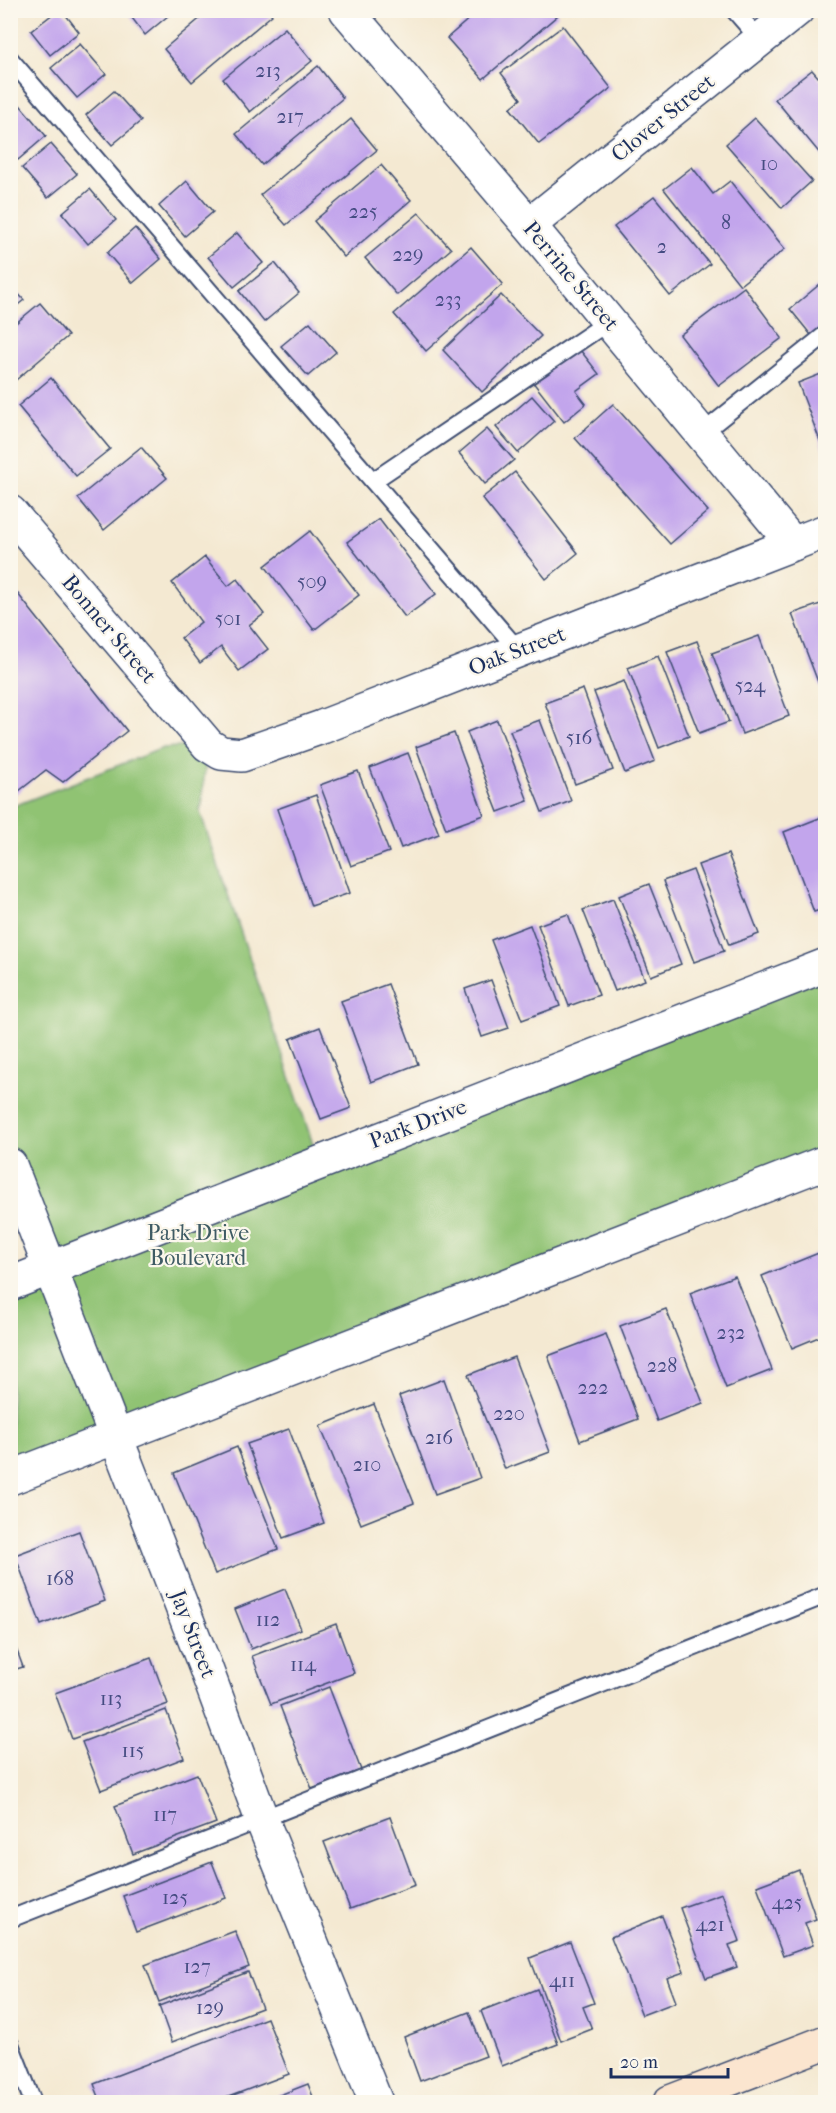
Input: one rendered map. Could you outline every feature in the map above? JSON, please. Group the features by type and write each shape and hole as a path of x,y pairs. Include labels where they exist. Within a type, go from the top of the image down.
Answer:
{"street":[{"name":"Perrine Street","path":"346,10 529,225 793,544"},
{"name":"Clover Street","path":"529,225 797,10"},
{"name":"Bonner Street","path":"10,512 208,745"},
{"name":"Oak Street","path":"208,745 221,753 242,755 322,728 825,531"},
{"name":"Park Drive","path":"10,1284 825,966"},
{"path":"10,1478 825,1162"},
{"name":"Jay Street","path":"10,1164 206,1666 262,1820 376,2103"},
{"path":"670,2103 825,2042"}],"lane":[{"path":"734,10 760,40"},
{"path":"10,58 519,651"},
{"path":"373,481 608,322"},
{"path":"701,434 825,334"},
{"path":"10,1918 262,1820 825,1594"},
{"path":"10,2044 33,2103"}],"green space":[{"name":"Park Drive Boulevard","path":"208,745 200,812 319,1162 825,965 825,1162 11,1478 11,1284 52,1267 11,1165 11,807 163,748"}],"building":[{"path":"58,10 62,10 79,32 50,55 31,31"},
{"path":"126,10 175,10 145,35"},
{"path":"210,10 268,10 272,15 192,82 164,49"},
{"path":"479,10 555,10 558,15 483,79 447,38"},
{"path":"563,26 611,88 539,144 510,108 521,99 501,73"},
{"path":"285,28 312,61 250,112 223,79"},
{"path":"80,44 106,74 77,98 51,68"},
{"path":"318,66 343,98 262,165 236,134"},
{"path":"812,70 826,86 826,161 775,99"},
{"path":"114,91 141,121 112,145 86,115"},
{"path":"20,105 46,136 18,160 10,151 10,113"},
{"path":"755,118 812,181 782,208 726,144"},
{"path":"351,119 377,150 286,225 260,195"},
{"path":"51,144 77,174 48,198 22,168"},
{"path":"381,165 411,200 344,257 314,221"},
{"path":"692,167 713,194 730,181 785,249 740,285 664,189"},
{"path":"187,181 213,212 185,236 159,206"},
{"path":"90,189 116,220 88,244 62,213"},
{"path":"654,196 710,264 670,296 614,227"},
{"path":"419,213 451,249 397,295 365,258"},
{"path":"135,228 161,259 133,283 107,253"},
{"path":"237,233 263,263 234,287 208,257"},
{"path":"471,247 503,284 426,351 394,314"},
{"path":"275,263 299,293 264,322 239,291"},
{"path":"826,279 826,332 815,340 790,309"},
{"path":"10,285 24,300 10,311"},
{"path":"744,287 782,338 719,386 680,335"},
{"path":"501,295 541,336 482,392 443,350"},
{"path":"40,303 68,336 10,385 10,328"},
{"path":"310,322 336,352 308,376 281,346"},
{"path":"577,346 599,374 576,391 586,404 564,422 532,381"},
{"path":"826,372 826,453 825,454 798,383"},
{"path":"51,378 110,449 76,476 18,406"},
{"path":"532,396 554,421 518,453 496,427"},
{"path":"613,404 708,511 670,544 575,438"},
{"path":"487,429 514,460 485,484 459,453"},
{"path":"141,447 167,478 104,530 78,498"},
{"path":"515,472 578,553 546,579 482,498"},
{"path":"379,519 436,594 405,617 347,542"},
{"path":"310,531 359,595 314,630 265,566"},
{"path":"205,557 228,586 237,579 264,614 249,625 268,649 239,671 221,647 200,663 181,638 201,622 172,583"},
{"path":"10,584 127,731 63,782 46,770 10,798"},
{"path":"826,602 826,694 823,695 792,614"},
{"path":"759,636 789,716 742,734 712,653"},
{"path":"697,641 729,722 699,733 667,652"},
{"path":"658,656 689,736 659,748 628,668"},
{"path":"624,681 655,761 625,773 594,692"},
{"path":"583,689 613,770 575,784 545,703"},
{"path":"497,720 528,801 498,812 467,732"},
{"path":"540,720 571,801 542,812 510,731"},
{"path":"454,733 484,815 446,829 416,747"},
{"path":"408,753 439,834 401,848 370,768"},
{"path":"358,771 389,852 351,866 320,785"},
{"path":"316,795 350,893 311,906 277,809"},
{"path":"822,817 826,826 826,908 814,912 784,832"},
{"path":"728,854 759,934 729,945 698,865"},
{"path":"693,870 724,951 694,962 663,881"},
{"path":"649,884 681,964 651,976 619,896"},
{"path":"613,899 645,980 615,991 583,910"},
{"path":"568,914 599,995 569,1006 538,925"},
{"path":"530,925 560,1006 522,1020 491,940"},
{"path":"491,980 509,1028 482,1037 465,989"},
{"path":"388,984 418,1064 371,1082 341,1001"},
{"path":"320,1027 351,1108 321,1119 290,1039"},
{"path":"821,1252 826,1264 826,1334 792,1348 762,1276"},
{"path":"735,1276 772,1370 726,1388 690,1293"},
{"path":"666,1309 703,1403 657,1421 620,1326"},
{"path":"606,1334 638,1419 580,1441 548,1356"},
{"path":"514,1357 550,1452 505,1469 468,1375"},
{"path":"444,1379 480,1478 435,1494 399,1396"},
{"path":"374,1404 414,1503 361,1524 320,1426"},
{"path":"289,1429 324,1523 283,1538 247,1444"},
{"path":"237,1447 278,1549 215,1574 174,1473"},
{"path":"79,1531 105,1601 41,1625 15,1555"},
{"path":"285,1589 301,1629 251,1649 235,1609"},
{"path":"336,1624 354,1673 271,1704 252,1656"},
{"path":"10,1632 23,1667 10,1671"},
{"path":"151,1658 168,1704 72,1739 55,1693"},
{"path":"329,1687 361,1770 312,1789 280,1706"},
{"path":"166,1710 184,1758 101,1790 82,1742"},
{"path":"197,1774 216,1823 133,1854 115,1806"},
{"path":"390,1817 415,1885 350,1909 324,1842"},
{"path":"212,1862 226,1898 136,1932 123,1896"},
{"path":"799,1870 816,1919 805,1923 813,1945 783,1956 757,1886"},
{"path":"722,1893 740,1941 729,1945 737,1967 706,1978 680,1908"},
{"path":"662,1916 684,1972 667,1978 676,2002 642,2015 611,1937"},
{"path":"235,1931 249,1967 159,2002 145,1965"},
{"path":"570,1942 594,2003 583,2007 592,2029 561,2041 530,1958"},
{"path":"248,1972 262,2008 172,2042 159,2006"},
{"path":"537,1989 558,2044 502,2066 481,2011"},
{"path":"469,2012 486,2056 420,2081 404,2037"},
{"path":"267,2018 289,2074 215,2102 101,2102 94,2084"},
{"path":"308,2084 315,2102 264,2101"}]}
